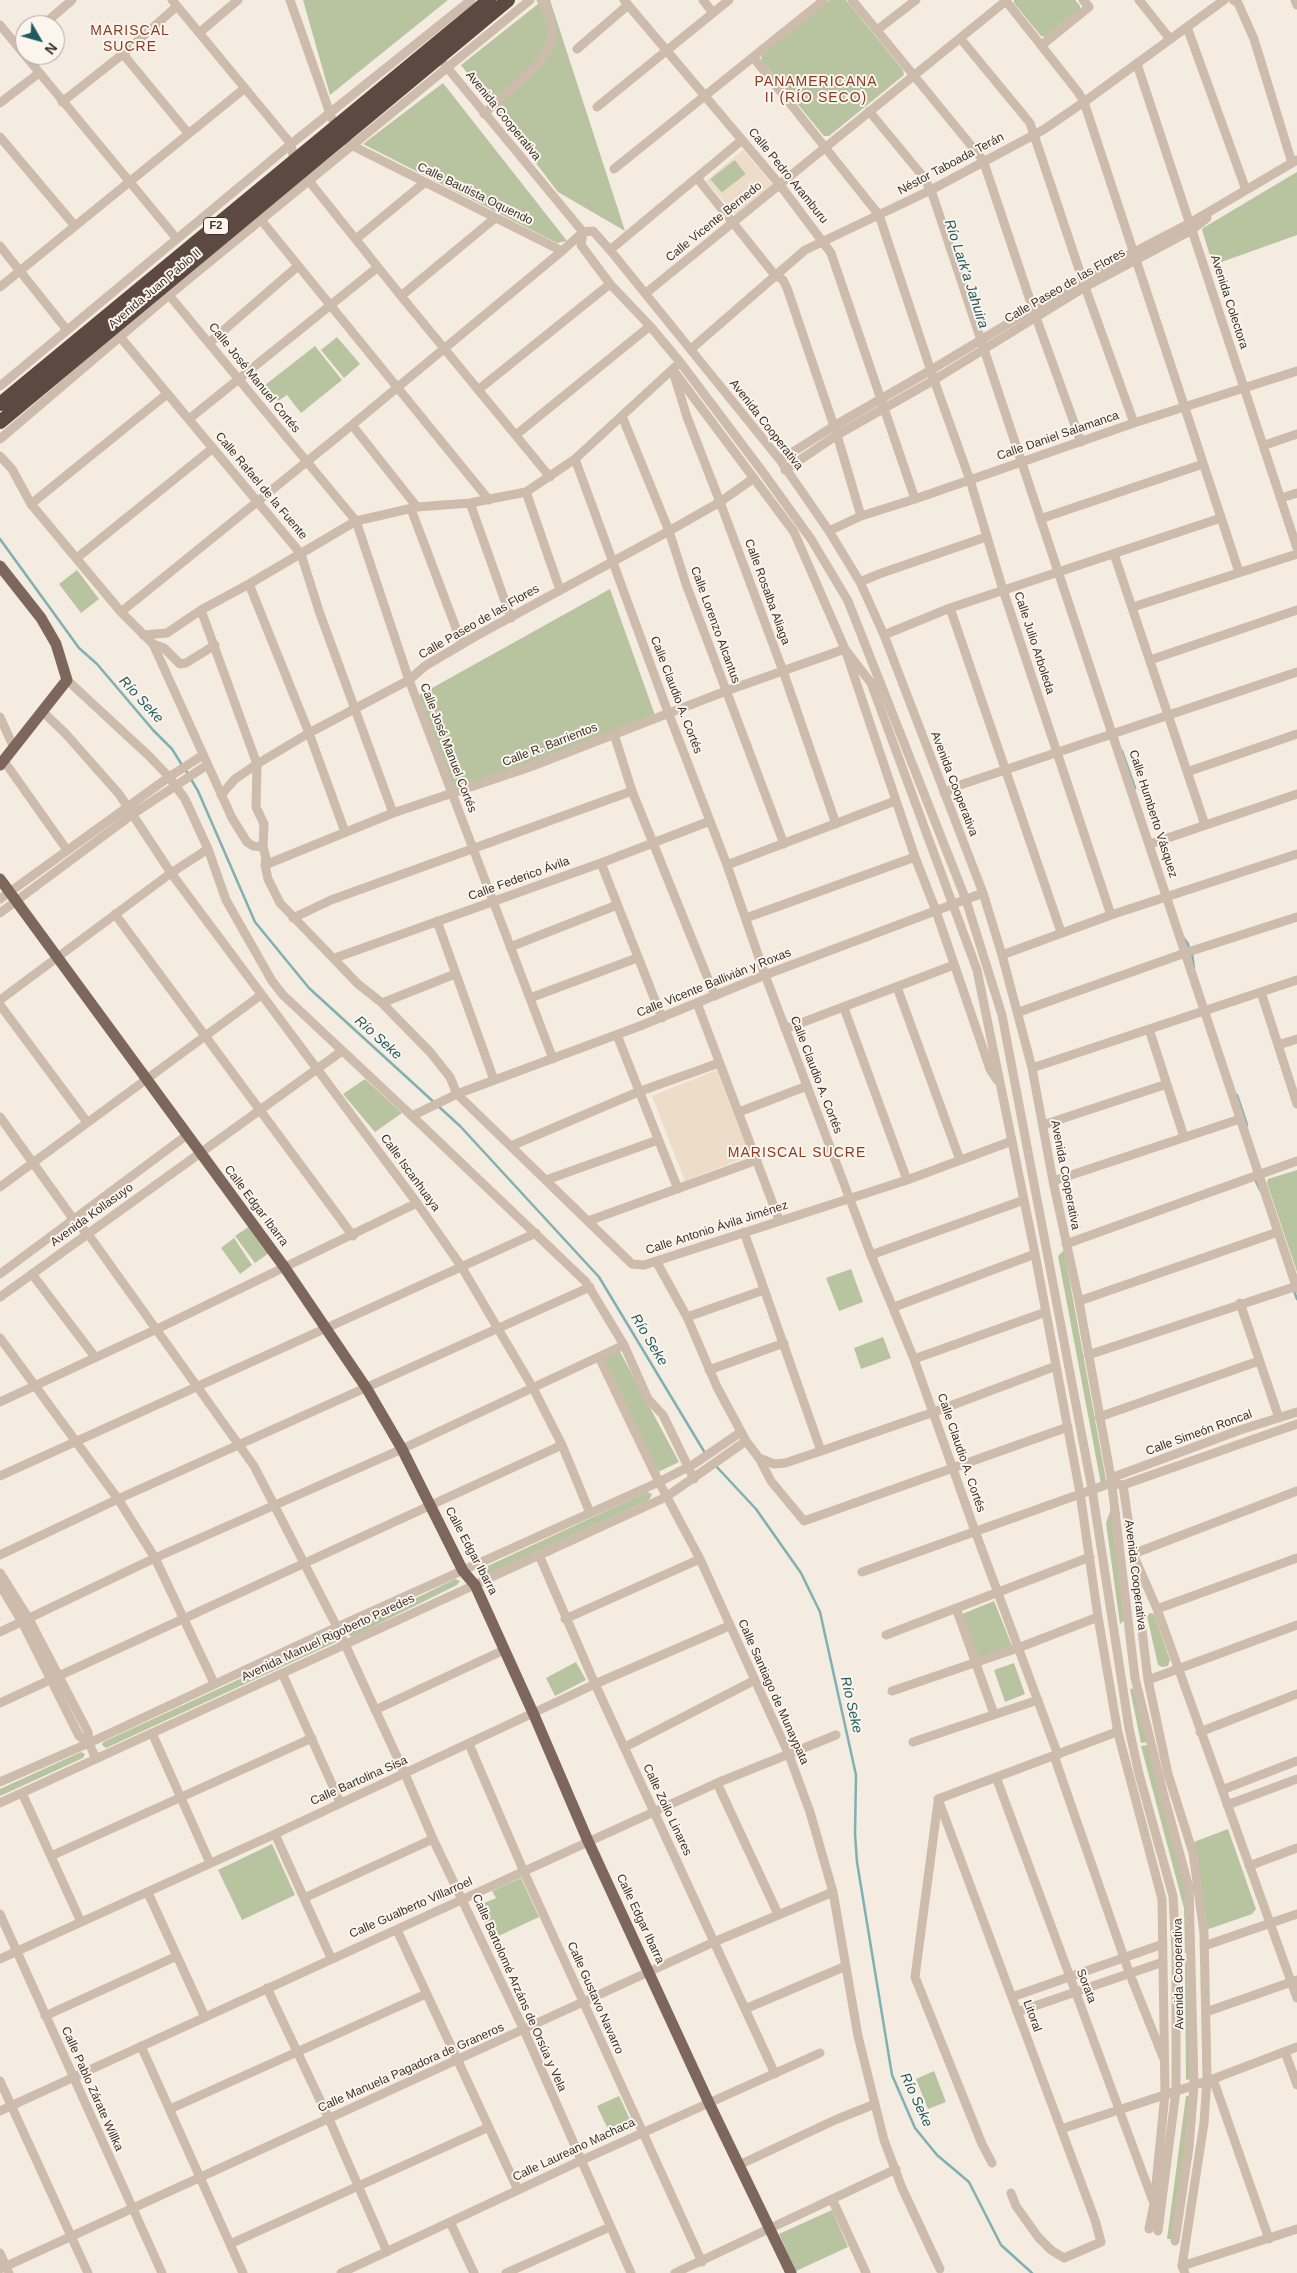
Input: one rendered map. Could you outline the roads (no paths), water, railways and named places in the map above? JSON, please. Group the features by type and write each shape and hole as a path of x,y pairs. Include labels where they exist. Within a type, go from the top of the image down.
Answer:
{"highway":[{"name":"F2","path":"435,52 489,0"},
{"name":"F2","path":"435,52 508,0"},
{"name":"Avenida Juan Pablo II","path":"0,422 435,52"},
{"name":"Avenida Juan Pablo II","path":"0,404 294,162 340,131"}],"main road":[{"path":"0,566 41,618 56,644 67,680 2,763"},
{"name":"Calle Edgar Ibarra","path":"0,879 8,898 56,957 188,1135 199,1153 286,1268 367,1389 402,1449 463,1571 475,1585 588,1841 650,1971 709,2103 791,2273"}],"street":[{"path":"54,15 71,0"},
{"path":"199,33 238,0"},
{"path":"290,0 340,131"},
{"path":"435,52 471,0"},
{"path":"435,52 530,0"},
{"path":"484,114 539,63 552,42 546,7 541,0"},
{"path":"703,0 713,13"},
{"path":"597,107 729,0"},
{"path":"614,169 824,0"},
{"path":"852,0 984,160 1035,313 1081,442"},
{"path":"877,30 916,0"},
{"path":"1006,0 1084,102 1239,572"},
{"name":"Calle Vicente Bernedo","path":"646,293 1006,0"},
{"path":"1042,45 1089,7 1083,0"},
{"path":"1139,0 1170,39"},
{"name":"Néstor Taboada Terán","path":"691,349 774,274 805,250 931,190 1034,134 1084,102 1224,0"},
{"path":"1233,0 1238,3 1254,39 1294,162"},
{"path":"1296,0 1297,5"},
{"path":"578,49 626,2"},
{"name":"Calle Pedro Aramburu","path":"626,2 666,51 706,94 824,241 831,253 884,408"},
{"path":"62,102 123,54 174,3 291,144 294,162"},
{"path":"0,25 15,42"},
{"path":"1187,26 1246,190"},
{"path":"960,38 1030,124 1134,423"},
{"name":"Avenida Juan Pablo II","path":"0,439 121,338 169,295 309,181 340,131 435,52"},
{"name":"Avenida Cooperativa","path":"435,52 484,114 583,232 581,245 610,284 650,326 680,362 811,539 848,601 966,900 1002,1015 1092,1490 1129,1728 1139,1774 1173,1896 1176,1952 1176,2091 1158,2231"},
{"path":"123,54 188,132"},
{"name":"Calle Julio Arboleda","path":"753,57 879,216 932,375 970,480 1003,590 1111,915"},
{"name":"Avenida Colectora","path":"1137,64 1265,445 1297,548"},
{"path":"33,65 177,239"},
{"path":"0,103 39,73"},
{"path":"0,287 129,183 188,132 245,88"},
{"name":"Calle Humberto Vásquez","path":"869,111 921,174 931,190 1150,844 1184,954 1297,1287"},
{"name":"Avenida Juan Pablo II","path":"0,386 291,144 340,131"},
{"name":"Calle Bautista Oquendo","path":"340,131 424,183 562,251"},
{"path":"0,137 75,226"},
{"path":"610,250 742,140"},
{"name":"Calle Paseo de las Flores","path":"780,460 835,430 884,408 932,375 1084,283 1191,226 1228,201 1294,162"},
{"path":"697,178 774,274 783,280 787,288 835,430 861,516"},
{"path":"309,181 478,390 517,434 550,477"},
{"path":"356,238 424,183"},
{"path":"401,296 495,218"},
{"path":"261,220 489,500"},
{"name":"Avenida Cooperativa","path":"583,232 592,231 610,250 780,460 785,470 829,531 860,582 884,636 983,893 1002,954 1019,1012 1032,1068 1053,1181 1079,1301 1111,1480 1135,1678 1189,1888 1194,2084 1189,2147 1175,2241"},
{"path":"122,612 397,388 583,232"},
{"path":"0,246 67,330"},
{"path":"209,343 298,266"},
{"path":"189,419 378,267"},
{"path":"478,390 610,284"},
{"name":"Calle José Manuel Cortés","path":"169,295 356,521 409,680 553,1059"},
{"path":"517,434 650,326"},
{"name":"Calle Rafael de la Fuente","path":"121,338 301,554 319,611 393,813"},
{"path":"142,635 167,633 201,610 356,521 414,508 470,503 526,492 575,459 680,362"},
{"path":"673,370 794,532 845,649 895,801 936,911 990,1069 1001,1085"},
{"name":"Calle Rosalba Aliaga","path":"673,370 686,417 720,502 782,670 836,824"},
{"name":"Calle Daniel Salamanca","path":"829,531 861,516 1134,423 1297,371"},
{"name":"Calle Paseo de las Flores","path":"785,470 835,430 881,398 932,375"},
{"path":"31,504 167,394"},
{"path":"884,408 914,499"},
{"name":"Calle Lorenzo Alcantus","path":"622,416 669,531 726,691 784,844"},
{"path":"352,425 414,508 462,644"},
{"path":"1265,445 1297,434"},
{"path":"78,557 213,448"},
{"path":"0,456 12,469 31,504 78,557 122,612 152,644 203,755 203,767 247,842 253,846 263,846"},
{"name":"Calle Claudio A. Cortés","path":"575,459 727,866 765,976 934,1412 975,1532 1038,1700 1124,1958 1161,2054 1165,2059"},
{"path":"1040,518 1203,464"},
{"name":"Calle Paseo de las Flores","path":"221,795 236,779 257,764 309,733 409,680 425,666 462,644 560,590 614,563 720,502 754,478"},
{"path":"526,492 560,590"},
{"path":"1281,498 1297,493"},
{"path":"470,503 511,618"},
{"path":"884,636 950,608 1221,518"},
{"path":"860,582 986,537"},
{"path":"1114,554 1205,825"},
{"path":"1133,607 1297,554"},
{"path":"249,584 309,733 345,832"},
{"path":"950,608 1061,932"},
{"path":"201,610 257,764"},
{"path":"1150,660 1297,610"},
{"path":"152,644 164,648 180,664 186,663 215,645"},
{"path":"845,649 871,683 977,970 1035,1254 1068,1428 1118,1733 1162,1899 1165,2094 1154,2204 1149,2229"},
{"name":"Calle R. Barrientos","path":"265,865 393,813 530,767 782,670 845,649"},
{"path":"944,793 960,785 1005,769 1058,753 1297,672"},
{"path":"67,680 149,756 169,777 185,799 208,850 226,900 264,969 283,994 536,1233 590,1288 624,1345 648,1399 663,1415 697,1477"},
{"name":"Calle Iscanhuaya","path":"43,712 65,733 128,806 171,873 417,1203 461,1266 533,1388 562,1446 590,1513"},
{"path":"0,717 14,748"},
{"path":"614,734 632,791 714,996"},
{"path":"1187,772 1297,734"},
{"path":"0,913 8,898 67,850 203,755"},
{"path":"2,763 67,850"},
{"name":"Calle Antonio Ávila Jiménez","path":"257,764 256,807 264,824 263,846 266,858 265,865 271,888 280,903 358,984 382,1003 430,1052 450,1077 455,1095 511,1146 632,1264 641,1266 907,1180 1012,1141"},
{"path":"8,898 203,767"},
{"path":"293,918 331,900 632,791"},
{"path":"1150,844 1297,794"},
{"path":"727,866 895,801"},
{"name":"Calle Federico Ávila","path":"334,958 601,863 710,821"},
{"path":"0,1000 171,873 208,850"},
{"path":"1002,954 1167,896 1297,854"},
{"path":"746,918 915,857"},
{"path":"601,863 662,1018"},
{"name":"Calle Vicente Ballivián y Roxas","path":"412,1116 455,1095 662,1018 765,976 983,893"},
{"path":"510,947 618,905"},
{"path":"115,914 354,1236"},
{"path":"1019,1012 1184,954 1297,917"},
{"path":"437,921 494,1080"},
{"path":"530,998 637,958"},
{"path":"785,1029 954,965"},
{"path":"382,1003 455,974"},
{"path":"1032,1068 1297,980"},
{"path":"897,988 960,1160"},
{"path":"1261,992 1297,1101"},
{"path":"0,1187 261,996"},
{"path":"697,1003 779,1220"},
{"path":"0,1005 87,1122"},
{"path":"844,1008 907,1180"},
{"path":"1149,1029 1184,1136"},
{"path":"617,1035 678,1189"},
{"path":"1278,1045 1297,1039"},
{"name":"Avenida Kollasuyo","path":"0,1297 342,1051"},
{"path":"511,1146 638,1092 719,1063"},
{"path":"1043,1125 1167,1084"},
{"path":"739,1112 807,1086"},
{"name":"Calle Bartolomé Arzáns de Orsúa y Vela","path":"0,1117 74,1220 88,1234 240,1445 275,1505 337,1627 405,1774 433,1840 463,1899 524,2030 630,2273"},
{"path":"1053,1181 1240,1118"},
{"name":"Avenida Kollasuyo","path":"0,1274 188,1135"},
{"path":"546,1180 658,1140"},
{"path":"588,1221 757,1160"},
{"path":"1066,1244 1297,1161"},
{"path":"872,1255 1024,1200"},
{"path":"0,1402 354,1236 417,1203"},
{"path":"744,1232 821,1451"},
{"path":"1079,1301 1278,1232"},
{"path":"0,1476 536,1233"},
{"path":"894,1307 1035,1254"},
{"path":"656,1261 687,1317 710,1370 746,1441 759,1458 771,1480 804,1521 1068,1428"},
{"path":"32,1274 95,1357"},
{"path":"1088,1355 1240,1303 1297,1287"},
{"path":"0,1555 118,1499 590,1288"},
{"path":"687,1317 764,1290"},
{"path":"1240,1303 1278,1418"},
{"path":"914,1359 1046,1312"},
{"path":"0,1338 118,1499 155,1558 185,1617 214,1683"},
{"path":"710,1370 784,1343"},
{"path":"0,1632 155,1558 402,1449 624,1345"},
{"name":"Calle Santiago de Munaypata","path":"599,1357 659,1482 700,1559 789,1755 810,1812 833,1892 858,2036 884,2140 902,2188 940,2269"},
{"path":"1099,1417 1258,1361"},
{"path":"759,1458 774,1464 785,1463 934,1412 1056,1366"},
{"name":"Calle Simeón Roncal","path":"1111,1480 1297,1412"},
{"name":"Calle Simeón Roncal","path":"1111,1480 1122,1485 1297,1424"},
{"name":"Avenida Manuel Rigoberto Paredes","path":"0,1782 659,1482 691,1466 741,1432"},
{"name":"Avenida Manuel Rigoberto Paredes","path":"0,1803 666,1496 697,1477 746,1441"},
{"path":"0,1703 562,1446"},
{"path":"862,1572 1092,1490 1111,1480"},
{"path":"1122,1485 1133,1554 1148,1680 1168,1774 1193,1853 1200,1896 1204,1946 1210,2079 1183,2269 1297,2229"},
{"path":"1133,1554 1297,1491"},
{"path":"1133,1554 1157,1609 1270,1924 1294,1981 1297,1998"},
{"name":"Calle Zoilo Linares","path":"539,1555 595,1684 656,1812 775,2074"},
{"path":"886,1635 1090,1557"},
{"path":"1157,1609 1297,1558"},
{"path":"566,1618 700,1559"},
{"path":"0,1573 55,1678 79,1736 89,1743 96,1759"},
{"path":"0,1586 26,1621"},
{"path":"956,1608 994,1714"},
{"path":"892,1691 1018,1648 1098,1617"},
{"path":"1148,1680 1297,1624"},
{"name":"Calle Bartolina Sisa","path":"0,1959 534,1715 595,1684 729,1626"},
{"path":"376,1710 504,1650"},
{"path":"282,1673 340,1802"},
{"path":"625,1747 755,1680"},
{"path":"1200,1732 1297,1694"},
{"path":"913,1742 1038,1700"},
{"path":"152,1733 210,1863"},
{"path":"992,2163 982,2144 916,1977 938,1799 1118,1733"},
{"name":"Calle Gualberto Villarroel","path":"0,2111 331,1958 397,1930 588,1841 656,1812 717,1782 836,1735"},
{"path":"51,1856 312,1738"},
{"name":"Calle Gustavo Navarro","path":"469,1744 524,1872 702,2262"},
{"path":"1222,1790 1297,1762"},
{"name":"Sorata","path":"996,1777 1154,2204"},
{"path":"1227,1805 1297,1779"},
{"path":"717,1782 778,1914"},
{"path":"22,1793 81,1922"},
{"name":"Litoral","path":"938,1799 1095,2220 1101,2242 1064,2258 1051,2250 1038,2237 1016,2206 1011,2193"},
{"path":"275,1834 331,1958"},
{"path":"304,1898 433,1840"},
{"path":"1249,1866 1297,1848"},
{"name":"Calle Manuela Pagadora de Graneros","path":"5,2270 132,2208 650,1971 778,1914 833,1892"},
{"path":"148,1893 205,2017"},
{"name":"Calle Pablo Zárate Willka","path":"0,1914 162,2273"},
{"path":"1204,1946 1297,1914"},
{"path":"397,1930 518,2190"},
{"path":"1012,1997 1163,1944"},
{"path":"45,2016 177,1956"},
{"path":"1017,2012 1129,1972 1163,1962"},
{"path":"744,2009 846,1966"},
{"path":"1206,2012 1294,1981"},
{"path":"267,1988 330,2119 388,2252"},
{"path":"170,2110 426,1994"},
{"path":"142,2046 243,2273"},
{"path":"1061,2129 1176,2091 1297,2047"},
{"path":"1285,2052 1297,2085"},
{"name":"Calle Laureano Machaca","path":"341,2273 643,2132 820,2054"},
{"path":"1210,2079 1269,2239"},
{"path":"0,2081 88,2273"},
{"path":"739,2165 875,2104"},
{"path":"230,2244 489,2127"},
{"path":"675,2273 702,2262 769,2228 896,2169"},
{"path":"832,2199 866,2273"},
{"path":"450,2222 474,2273"},
{"path":"506,2273 610,2227"},
{"path":"0,2253 5,2270"}],"waterway":[{"name":"Río Seke","path":"0,539 79,648 97,664 153,730 172,749 182,765"},
{"name":"Río Lark’a Jahuira","path":"1122,751 1135,788"},
{"name":"Río Seke","path":"185,769 198,791 255,922 309,988 460,1126 599,1277 705,1453"},
{"name":"Río Lark’a Jahuira","path":"1183,937 1189,949"},
{"name":"Río Lark’a Jahuira","path":"1192,954 1194,968"},
{"name":"Río Lark’a Jahuira","path":"1237,1095 1247,1125"},
{"name":"Río Lark’a Jahuira","path":"1255,1179 1260,1190"},
{"name":"Río Lark’a Jahuira","path":"1294,1291 1297,1299"},
{"name":"Río Seke","path":"715,1465 756,1509 801,1573 820,1612 856,1775 855,1834 857,1862 892,2075 915,2128 937,2155 969,2182 1001,2245 1032,2273"}],"district":[{"name":"MARISCAL SUCRE","path":"130,40"},
{"name":"PANAMERICANA II (RÍO SECO)","path":"816,90"},
{"name":"MARISCAL SUCRE","path":"797,1153"}]}
